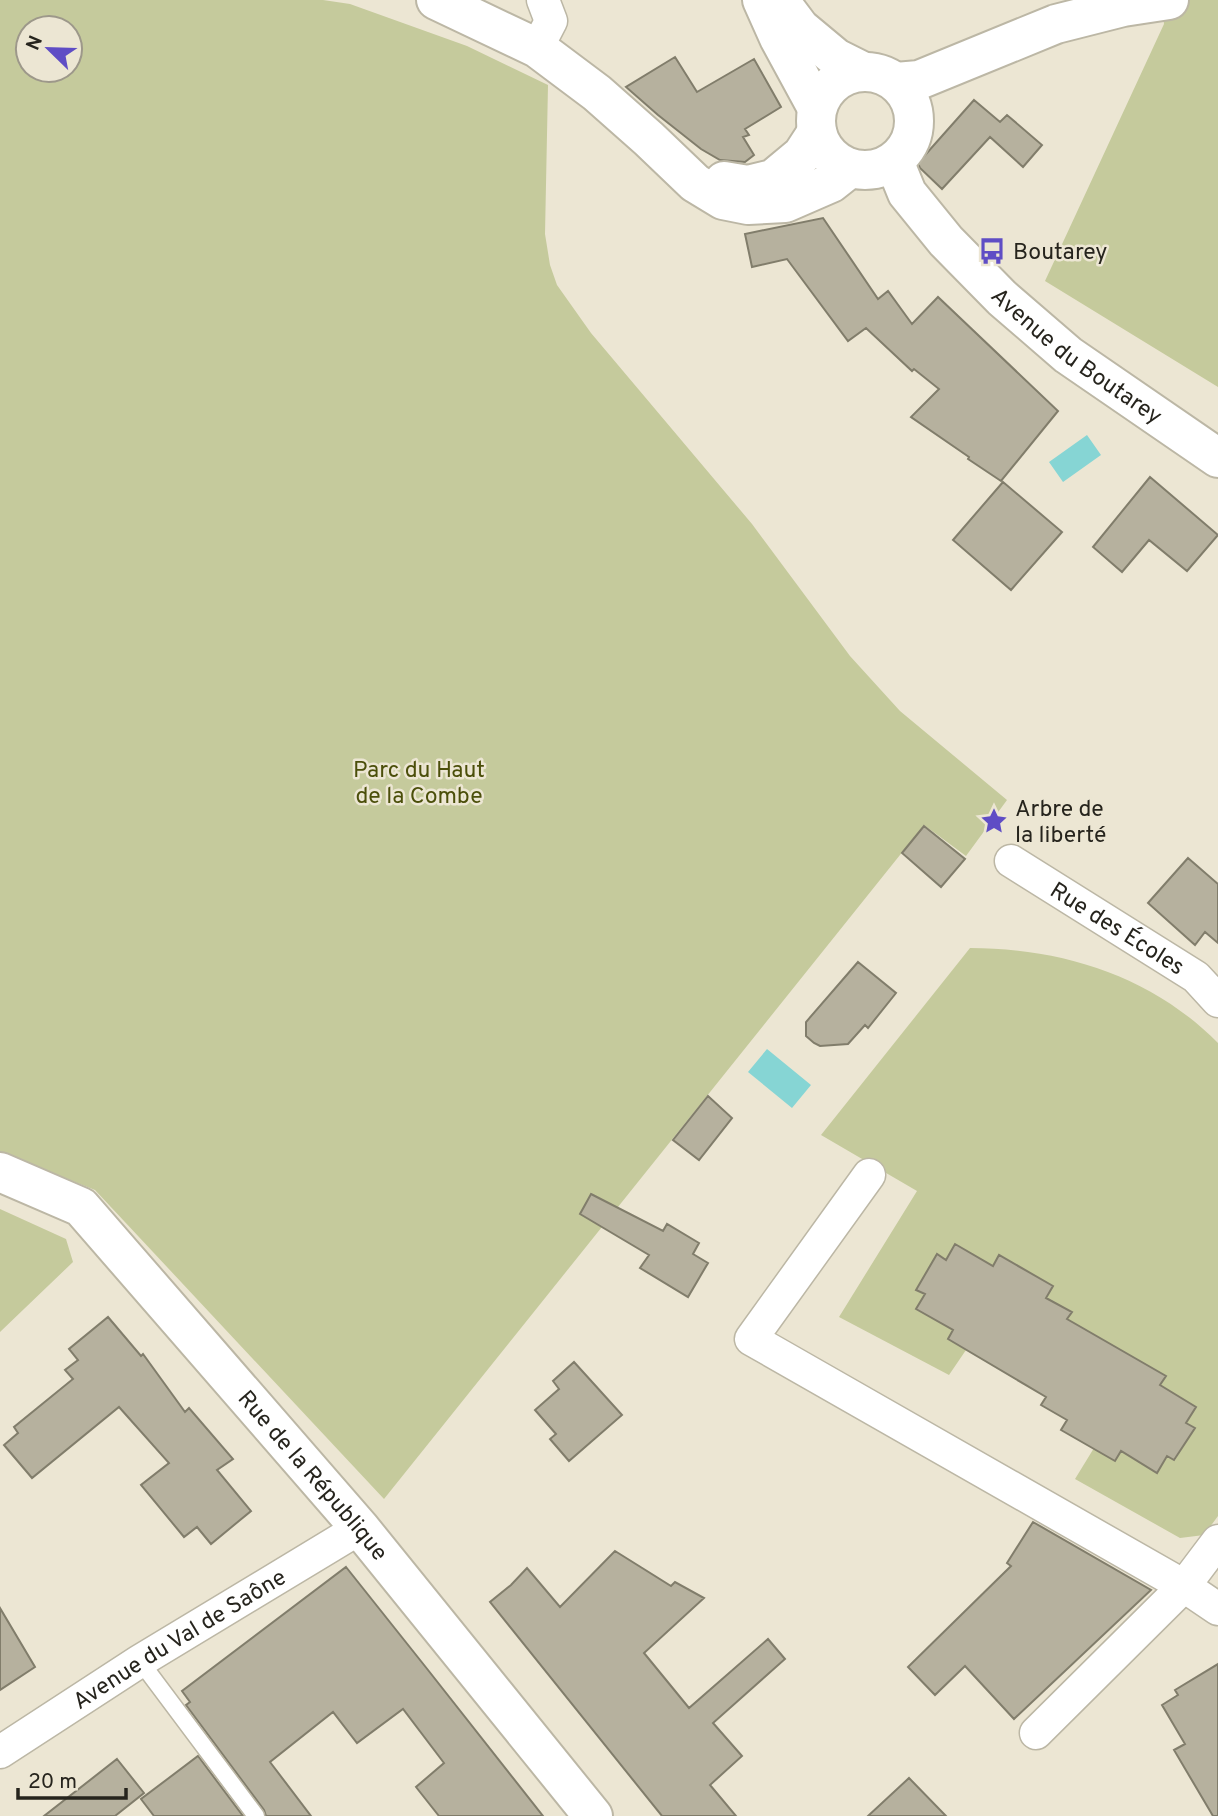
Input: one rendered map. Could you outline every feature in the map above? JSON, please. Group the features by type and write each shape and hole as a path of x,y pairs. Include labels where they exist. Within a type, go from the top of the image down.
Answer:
{"main road":[{"path":"436,0 537,48 597,93 695,183 723,200 748,205 785,203 905,150 912,136 914,121 906,93 879,77 835,58 800,27 779,0"},
{"path":"762,0 817,120 821,144 828,155 838,163 870,167"},
{"path":"649,139 725,181 748,185 773,178 802,155 817,120 823,94 847,75 919,80 1056,24 1123,7 1169,0"},
{"path":"914,121 1001,47"},
{"name":"Avenue du Boutarey","path":"870,167 910,213 946,241 1002,298 1068,355 1218,458"},
{"name":"Rue de la République","path":"0,1172 81,1207 360,1528 593,1816"}],"street":[{"path":"537,48 551,21 543,0"},
{"name":"Rue des Écoles","path":"1011,861 1196,977 1218,1001"},
{"path":"869,1175 751,1339 1184,1586 1218,1609"},
{"name":"Avenue du Val de Saône","path":"0,1752 140,1661 360,1528"},
{"path":"1036,1733 1184,1586 1218,1541"}],"lane":[{"path":"140,1661 256,1816"}],"green space":[{"name":"Parc du Haut de la Combe","path":"0,0 323,0 350,4 467,46 548,85 545,234 550,265 557,285 591,333 752,524 850,656 900,711 1007,800 966,856 924,825 384,1499 95,1190 0,1152"},
{"path":"1161,0 1218,0 1218,387 1045,281 1164,24"},
{"path":"970,948 1038,953 1104,970 1135,983 1164,1000 1218,1043 1218,1516 1204,1535 1180,1538 1075,1479 1094,1448 1121,1451 1157,1473 1167,1456 1175,1460 1194,1428 1186,1423 1196,1407 1160,1385 1165,1377 1062,1327 1071,1313 1046,1298 1053,1286 1000,1255 993,1266 955,1244 916,1309 953,1330 948,1339 966,1350 949,1375 839,1317 917,1191 821,1135"},
{"path":"0,1209 66,1239 73,1262 0,1332"}],"water":[{"path":"1087,435 1101,455 1063,482 1049,462"},
{"path":"767,1049 811,1085 792,1108 748,1072"}],"building":[{"path":"675,57 697,92 754,59 781,107 745,129 749,135 743,137 754,155 745,162 720,160 701,149 626,87"},
{"path":"974,100 1000,122 1007,115 1042,145 1023,167 990,137 942,189 918,163"},
{"path":"823,218 878,299 888,291 912,324 938,297 1058,411 1001,481 911,417 939,389 914,369 912,371 866,328 848,341 787,259 752,267 745,234"},
{"path":"1150,477 1218,535 1187,571 1149,540 1122,572 1093,547"},
{"path":"1003,482 1062,532 1011,590 953,540"},
{"path":"924,826 965,859 941,887 902,853"},
{"path":"1188,858 1218,884 1218,943 1205,932 1195,945 1148,903"},
{"path":"858,962 896,993 868,1028 865,1025 848,1044 820,1046 806,1036 806,1022"},
{"path":"708,1096 732,1118 699,1160 673,1140"},
{"path":"591,1194 663,1231 667,1224 699,1243 693,1254 708,1263 688,1297 640,1268 649,1255 580,1214"},
{"path":"955,1244 993,1266 999,1255 1053,1286 1046,1298 1072,1312 1067,1319 1166,1376 1160,1385 1196,1407 1186,1423 1195,1428 1174,1460 1167,1456 1157,1473 1121,1451 1115,1461 1061,1430 1067,1420 1041,1405 1046,1397 948,1339 953,1330 916,1309 925,1294 916,1290 937,1254 946,1260"},
{"path":"108,1317 141,1356 143,1354 185,1412 189,1408 233,1459 217,1470 251,1511 211,1544 197,1527 184,1537 141,1485 169,1463 119,1407 32,1478 4,1445 18,1433 14,1427 73,1379 65,1370 78,1360 69,1349"},
{"path":"574,1362 622,1415 569,1461 550,1439 556,1434 535,1410 559,1389 553,1381"},
{"path":"1033,1522 1151,1590 1014,1719 965,1666 935,1695 908,1667 1011,1566 1007,1563"},
{"path":"615,1551 671,1586 675,1582 704,1598 644,1653 689,1708 768,1639 785,1659 713,1723 742,1756 710,1785 736,1816 662,1816 490,1602 527,1568 560,1607"},
{"path":"346,1567 543,1816 439,1816 416,1787 444,1763 403,1709 357,1743 333,1712 270,1762 311,1816 266,1816 186,1705 190,1702 182,1691"},
{"path":"0,1608 35,1667 0,1690"},
{"path":"1218,1664 1218,1816 1213,1816 1174,1750 1185,1744 1162,1705 1178,1695 1175,1690"},
{"path":"198,1756 243,1816 154,1816 141,1799"},
{"path":"117,1759 144,1793 115,1816 44,1816"},
{"path":"909,1778 946,1816 868,1816"}],"place":[{"name":"Boutarey","path":"992,251"},
{"name":"Arbre de la liberté","path":"994,821"}]}
